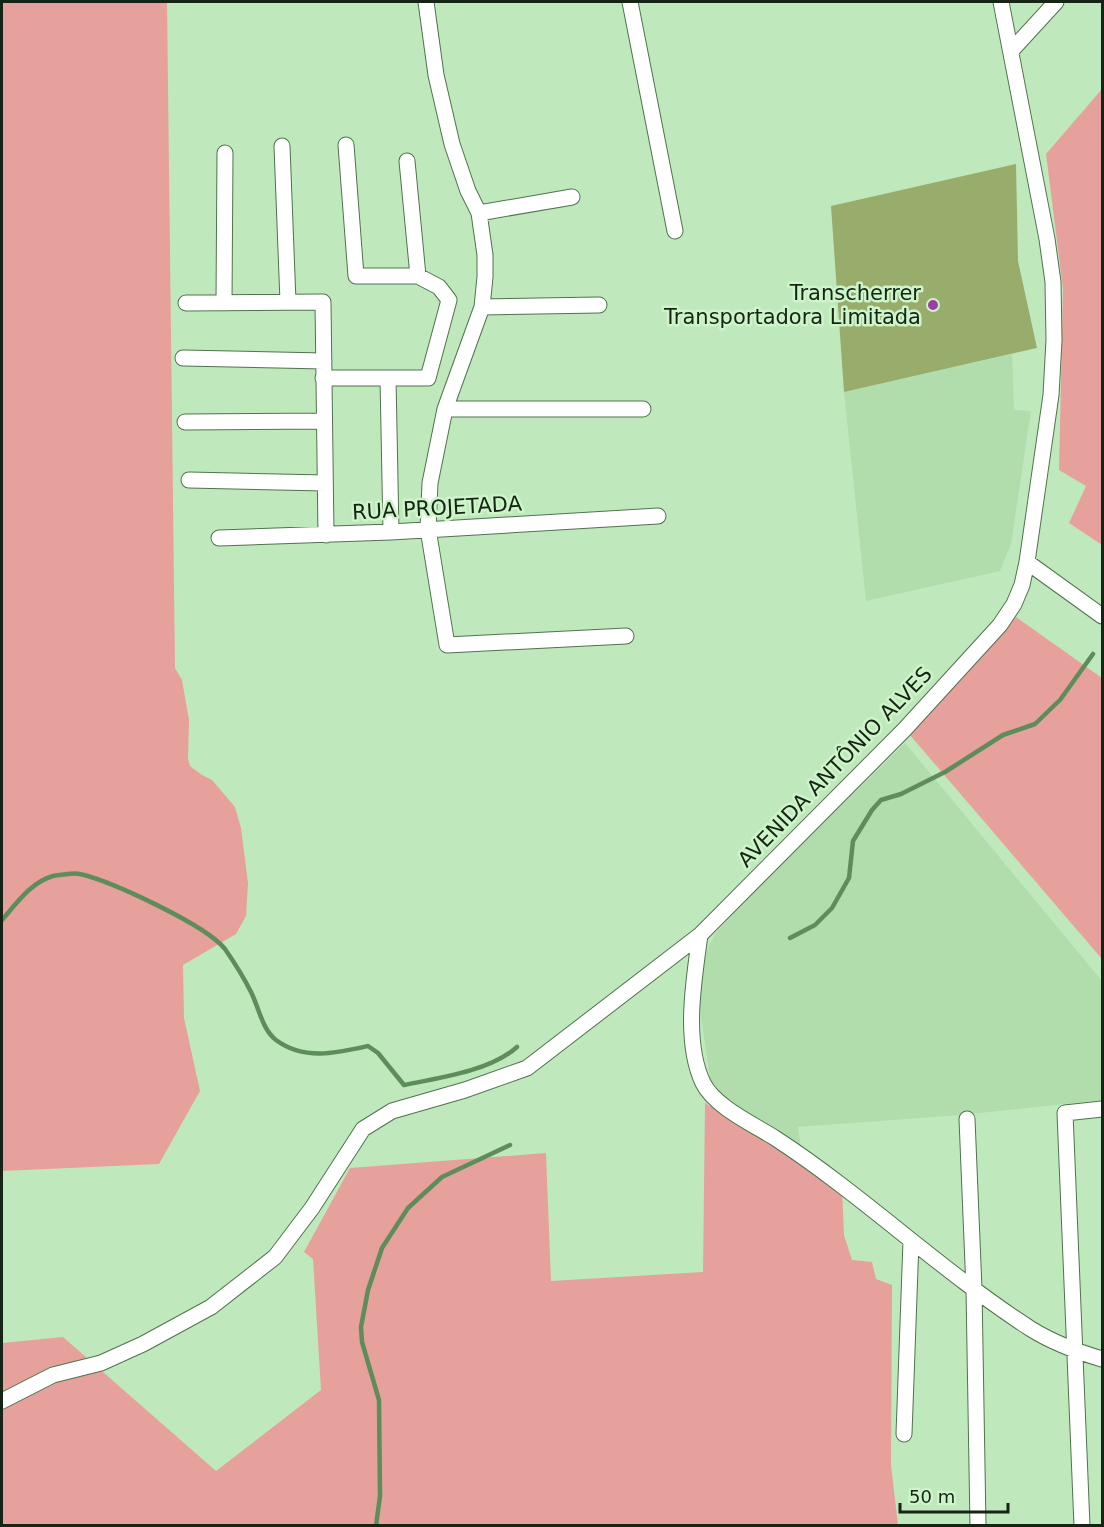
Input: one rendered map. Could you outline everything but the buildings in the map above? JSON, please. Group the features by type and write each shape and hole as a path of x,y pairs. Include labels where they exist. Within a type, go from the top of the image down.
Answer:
{"street":[{"path":"426,2 436,75 452,144 468,191 479,213 485,266 482,307 445,409 430,483 428,530 447,645 626,636"},
{"path":"630,2 675,231"},
{"name":"AVENIDA ANTÔNIO ALVES","path":"2,1401 53,1375 101,1363 143,1344 211,1306 274,1257 312,1208 363,1129 392,1111 465,1090 527,1068 700,935 904,730 1000,625 1014,604 1022,585 1027,562 1051,395 1054,340 1053,282 1047,239 1001,2"},
{"path":"1012,50 1056,2"},
{"path":"324,378 428,378 449,300 438,287 418,276 356,276 346,144"},
{"path":"282,146 288,302"},
{"path":"224,303 225,153"},
{"path":"407,160 418,276"},
{"path":"479,213 572,197"},
{"path":"186,303 323,302 326,535"},
{"path":"482,307 599,305"},
{"path":"183,358 324,361"},
{"path":"388,378 391,532"},
{"path":"445,409 643,409"},
{"path":"185,422 324,421"},
{"path":"189,480 325,483"},
{"name":"RUA PROJETADA","path":"219,538 391,532 658,516"},
{"path":"1027,562 1102,616"},
{"path":"700,935 693,993 693,1045 698,1070 704,1085 715,1099 777,1139 852,1193 974,1289 1034,1330 1102,1359"},
{"path":"1082,1526 1065,1113 1102,1109"},
{"path":"967,1119 974,1289 978,1526"},
{"path":"904,1434 911,1241"}],"shaded area":[{"path":"2,2 167,2 175,668 182,680 189,720 188,759 190,766 212,780 235,807 241,828 248,883 246,916 236,934 183,965 184,1018 200,1091 159,1164 2,1171"},
{"path":"1102,89 1102,545 1069,523 1086,486 1059,470 1063,289 1046,154"},
{"path":"1012,354 1014,410 1031,411 1011,544 1000,571 866,601 844,392"},
{"path":"1016,617 1102,678 1102,959 910,735"},
{"path":"905,743 1102,981 1102,1100 961,1115 798,1127 801,1147 728,1102 710,1079 698,993 707,950 715,934 754,891"},
{"path":"705,1103 842,1186 844,1235 852,1260 872,1262 876,1279 892,1285 891,1465 898,1525 2,1525 2,1343 63,1337 216,1471 321,1390 313,1259 304,1252 350,1168 546,1153 551,1281 703,1272"}],"waterway":[{"path":"790,938 815,925 832,908 849,878 853,841 881,800 901,794 945,772 1003,735 1035,724 1060,700 1093,654"},
{"path":"2,920 31,888 53,876 77,873 113,885 157,905 215,939 239,970 267,1030 276,1040 298,1051 321,1054 368,1046 378,1053 404,1085 479,1068 517,1047"},
{"path":"376,1526 380,1496 379,1400 362,1342 361,1327 368,1290 382,1248 408,1208 442,1177 510,1145"}],"place":[{"name":"Transcherrer Transportadora Limitada","path":"933,305"}]}
